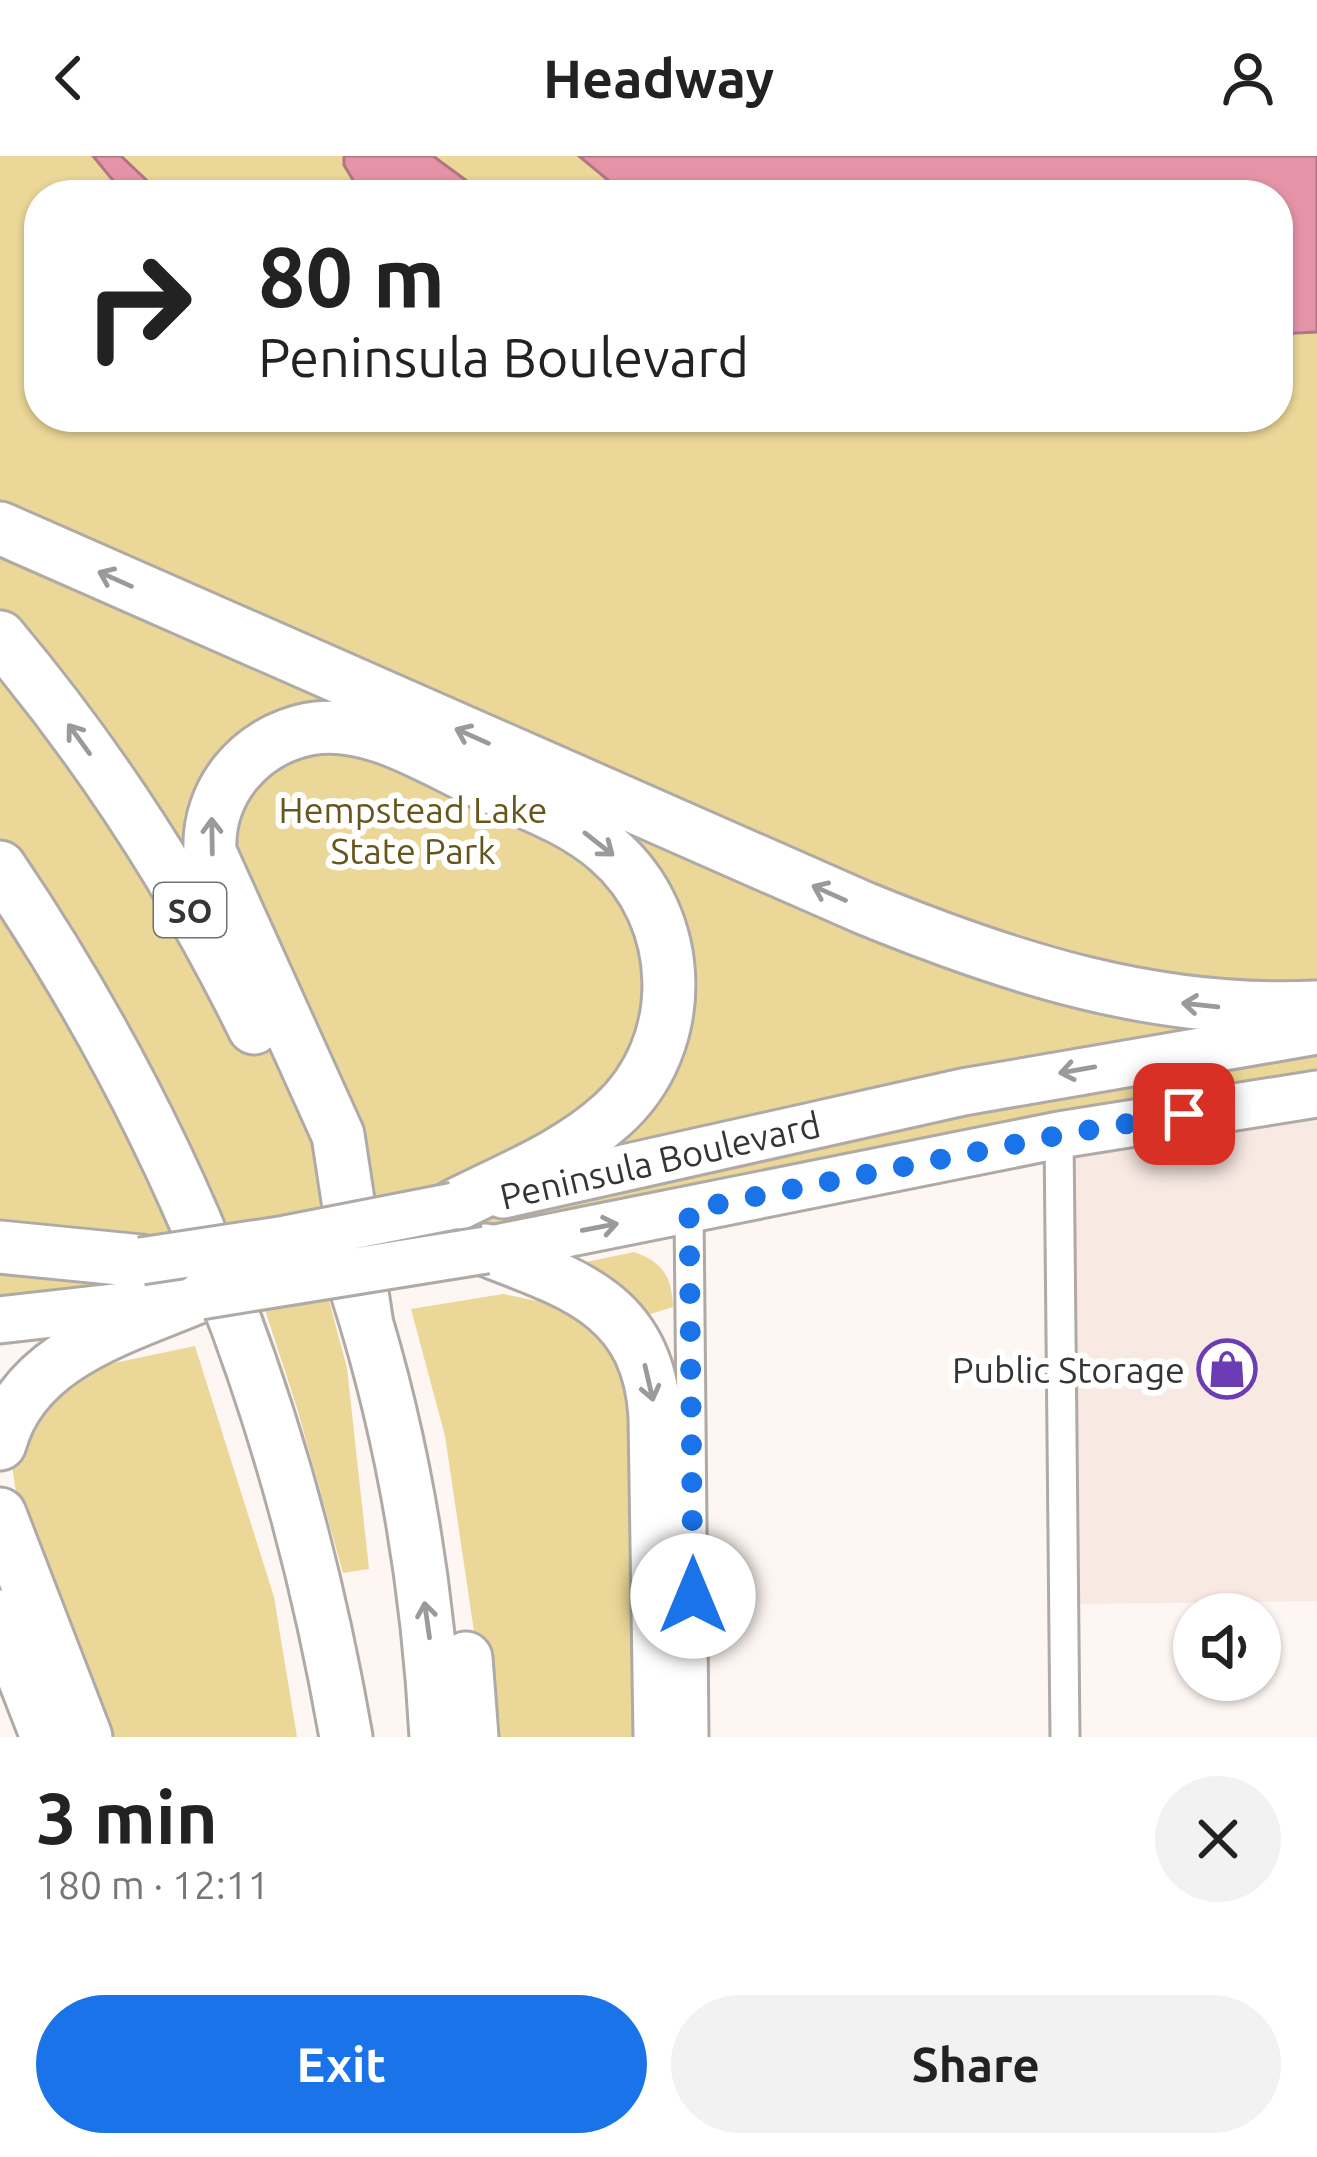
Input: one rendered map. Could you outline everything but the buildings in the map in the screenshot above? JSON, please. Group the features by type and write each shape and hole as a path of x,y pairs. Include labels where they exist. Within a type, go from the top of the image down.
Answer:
{"highway":[{"path":"0,528 982,956 1149,998 1239,1008 1317,1007"},
{"name":"SO","path":"0,638 110,782 174,880 232,983 283,1089 332,1211 368,1325 416,1535 432,1655 436,1737"},
{"path":"368,1325 338,1136 210,852 212,816 232,776 250,757 288,736 329,728 369,733 557,816 597,840 629,870 662,932 670,976 668,1018 653,1059 628,1097 575,1143 454,1206"},
{"path":"0,867 98,1023 213,1259 262,1394 314,1571 346,1737"},
{"path":"0,929 42,996 151,1125"},
{"path":"0,1247 140,1261"},
{"path":"486,1250 584,1290 619,1319 646,1365 655,1416 660,1737"},
{"path":"0,1444 27,1392 64,1358 200,1296"},
{"path":"262,1394 311,1737"},
{"path":"392,1425 458,1587 472,1737"},
{"path":"0,1514 86,1737"},
{"path":"0,1616 47,1737"}],"main road":[{"name":"Peninsula Boulevard","path":"0,1273 140,1261 280,1240 454,1206 963,1092 1317,1031"},
{"name":"Peninsula Boulevard","path":"0,1320 200,1296 486,1250 1060,1135 1317,1094"}],"street":[{"path":"1060,1135 1065,1737"},
{"path":"689,1210 694,1737"}],"shaded area":[{"path":"93,156 121,156 146,180 113,180"},
{"path":"344,156 433,156 466,180 353,180"},
{"path":"579,156 1317,156 1317,332 1293,333 1293,180 608,180"},
{"path":"1317,1107 1317,1601 1281,1601 1281,1593 1173,1593 1173,1603 1080,1604 1071,1130"}],"green space":[{"name":"Hempstead Lake State Park","path":"0,156 1317,156 1317,1086 318,1259 347,1368 369,1569 343,1573 251,1267 0,1300"},
{"path":"634,1252 664,1272 673,1307 641,1317 583,1268 586,1262"},
{"path":"503,1294 542,1302 574,1319 582,1310 636,1382 644,1737 480,1737 475,1638 445,1436 411,1309"},
{"path":"195,1346 274,1597 297,1737 106,1737 20,1519 12,1466 24,1419 95,1367"}],"place":[{"name":"Public Storage","path":"1227,1369"}],"route":[{"path":"693,1596 689,1210 1184,1114"}]}
